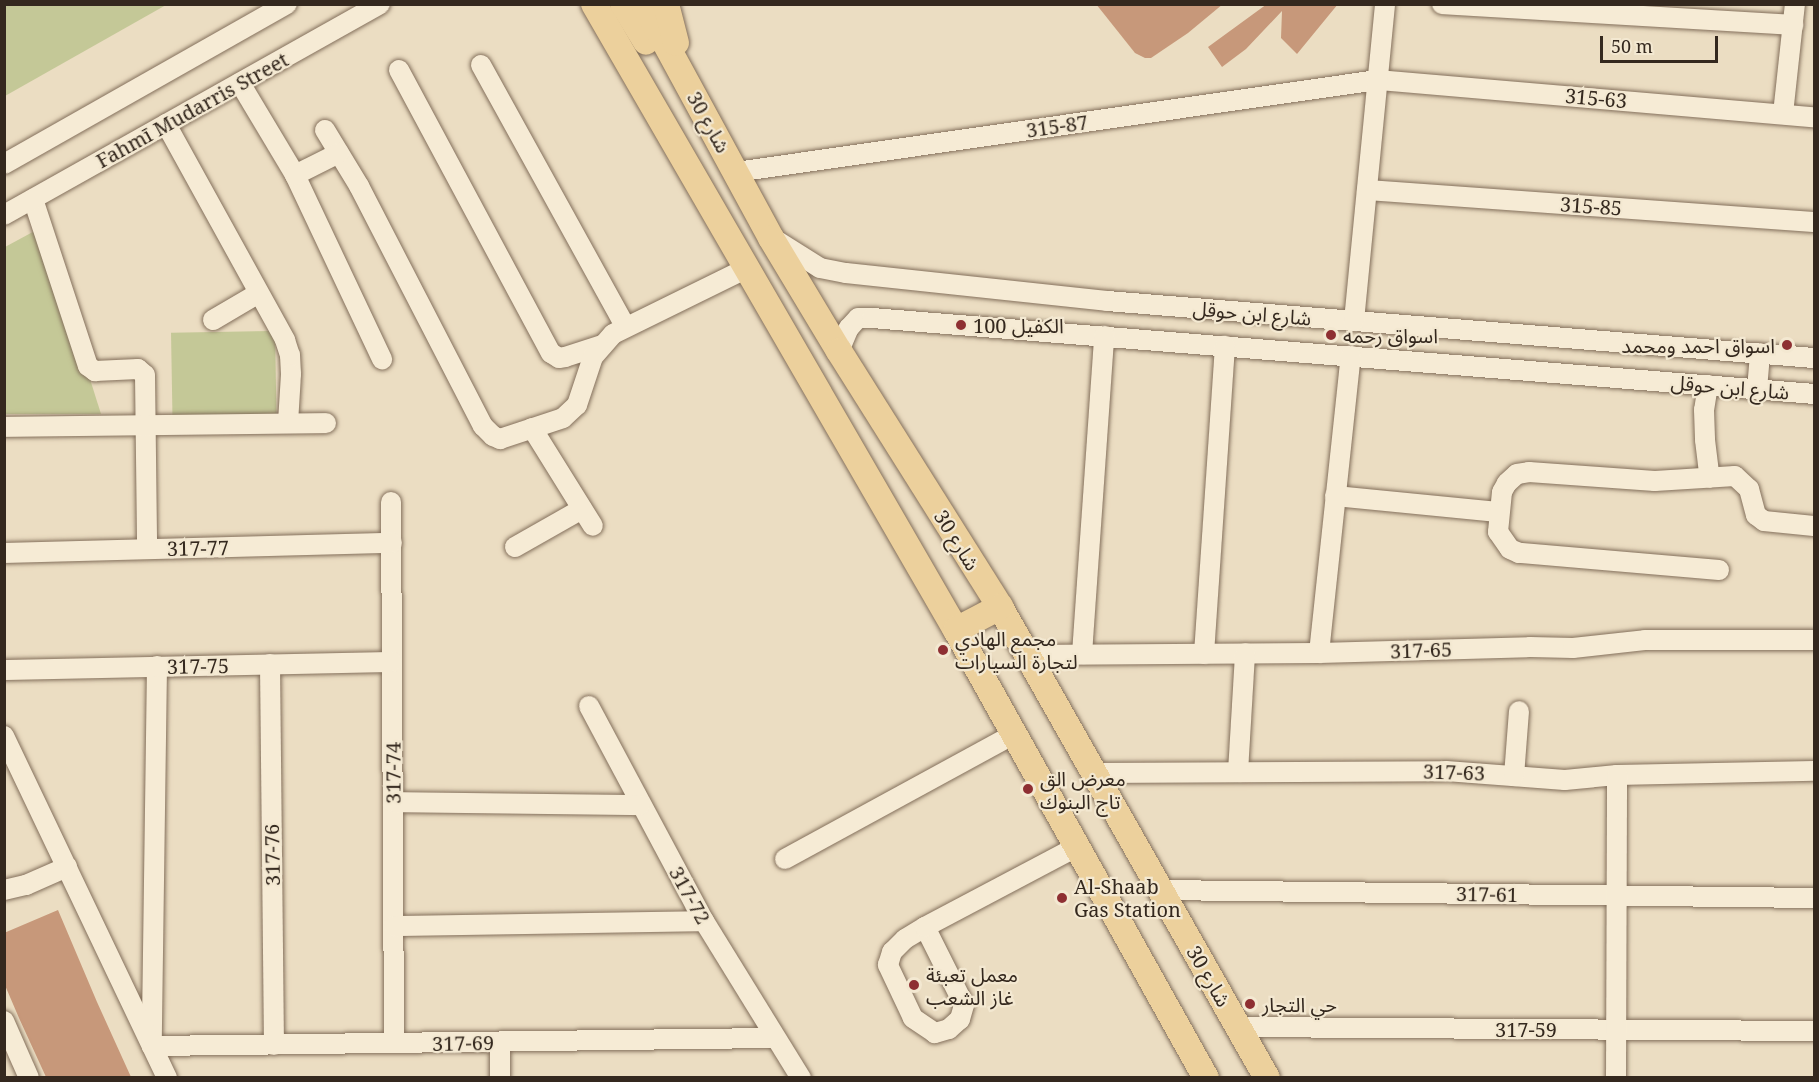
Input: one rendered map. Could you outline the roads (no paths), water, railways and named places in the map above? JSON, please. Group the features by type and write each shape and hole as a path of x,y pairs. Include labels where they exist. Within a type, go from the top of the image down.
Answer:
{"main road":[{"path":"580,4 626,59"},
{"name":"شارع 30","path":"594,4 956,630 1206,1077"},
{"path":"623,4 670,81 717,138"},
{"name":"شارع 30","path":"644,4 771,238 839,351 1000,607 1267,1077"},
{"path":"666,4 690,89"},
{"path":"956,630 1000,607"}],"street":[{"path":"4,164 287,4"},
{"name":"Fahmī Mudarris Street","path":"4,215 380,4"},
{"path":"1354,321 1385,4"},
{"path":"1442,4 1792,25"},
{"path":"1783,114 1795,4"},
{"path":"481,65 625,326"},
{"path":"399,70 551,353 560,358 602,345"},
{"name":"315-63","path":"1378,80 1815,117"},
{"name":"315-87","path":"736,172 1378,80"},
{"path":"240,83 295,176 382,359"},
{"path":"166,124 285,340 290,355 288,423"},
{"path":"325,130 483,426 493,436 500,439 563,418 577,405 587,369 602,345 625,326 747,268"},
{"path":"295,176 339,153"},
{"name":"315-85","path":"1367,190 1815,222"},
{"path":"33,199 88,366 95,371 138,369 145,375 148,425 147,549"},
{"name":"شارع ابن حوقل","path":"771,238 820,268 846,273 1107,301 1815,358"},
{"path":"213,320 259,293"},
{"name":"شارع ابن حوقل","path":"839,351 849,328 858,318 872,318 1815,394"},
{"path":"1082,654 1104,336"},
{"path":"1204,654 1225,346"},
{"path":"1757,389 1760,353"},
{"path":"1319,653 1351,356"},
{"path":"1708,385 1704,410 1710,478"},
{"path":"4,427 326,423"},
{"path":"532,428 592,526"},
{"path":"1719,570 1519,553 1503,541 1498,532 1498,512 1507,483 1517,474 1529,472 1655,481 1735,476 1749,489 1756,515 1764,521 1815,526"},
{"path":"1335,496 1498,512"},
{"name":"317-74","path":"392,502 394,1044"},
{"path":"515,547 582,509"},
{"name":"317-77","path":"4,553 392,543"},
{"name":"317-65","path":"1027,655 1319,653 1530,646 1573,648 1645,640 1815,640"},
{"path":"1238,772 1245,653"},
{"name":"317-75","path":"4,670 392,662"},
{"name":"317-76","path":"270,664 274,1045"},
{"path":"152,1046 157,666"},
{"name":"317-72","path":"589,706 704,921 801,1077"},
{"path":"1514,776 1519,711"},
{"path":"785,859 1014,734"},
{"path":"4,736 167,1077"},
{"name":"317-63","path":"1094,772 1446,771 1565,780 1617,775 1815,771"},
{"path":"1616,1077 1617,775"},
{"path":"393,802 640,805"},
{"path":"926,927 964,1005 960,1019 949,1029 935,1033 914,1018 888,965 892,952 905,939 926,927 1077,847"},
{"path":"4,890 26,885 67,867"},
{"name":"317-61","path":"1160,890 1815,898"},
{"path":"394,926 704,921"},
{"path":"4,1022 29,1077"},
{"name":"317-59","path":"1238,1027 1815,1030"},
{"name":"317-69","path":"152,1046 775,1038"},
{"path":"500,1042 500,1077"}],"place":[{"name":"الكفيل 100","path":"961,325"},
{"name":"اسواق رحمه","path":"1331,335"},
{"name":"اسواق احمد ومحمد","path":"1787,345"},
{"name":"مجمع الهادي لتجارة السيارات","path":"943,650"},
{"name":"معرض الق تاج البنوك","path":"1028,789"},
{"name":"Al-Shaab Gas Station","path":"1062,898"},
{"name":"معمل تعبئة غاز الشعب","path":"914,985"},
{"name":"حي التجار","path":"1250,1004"}]}
